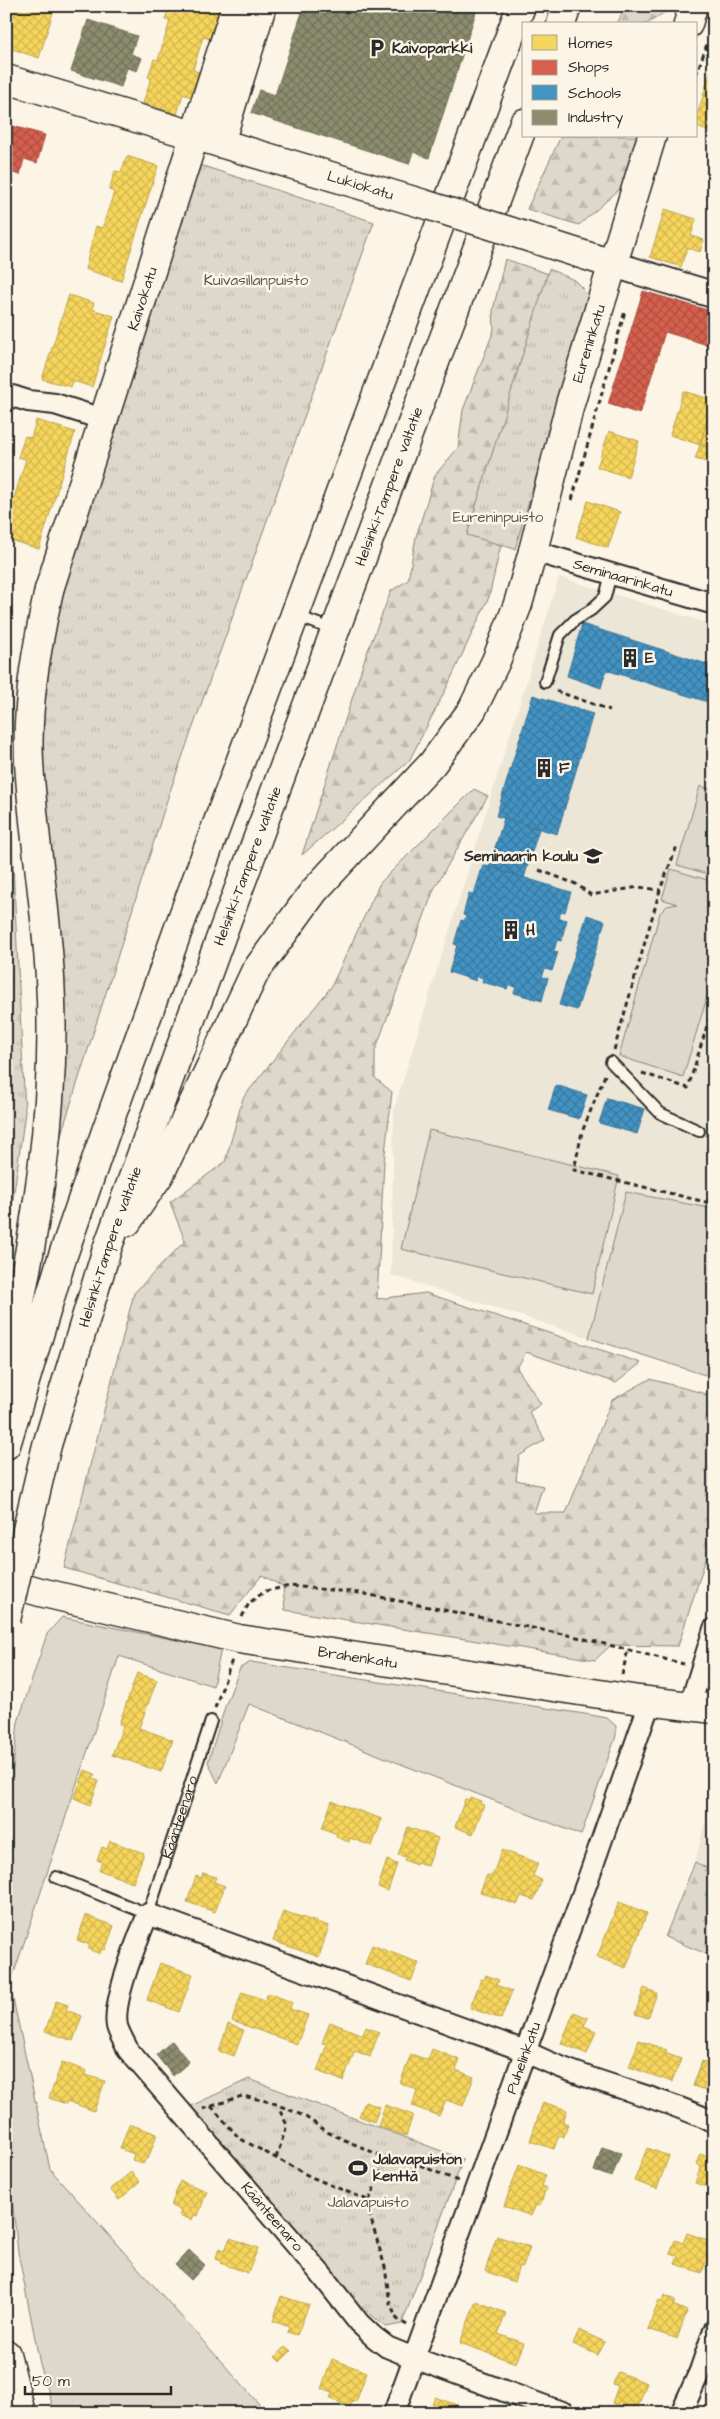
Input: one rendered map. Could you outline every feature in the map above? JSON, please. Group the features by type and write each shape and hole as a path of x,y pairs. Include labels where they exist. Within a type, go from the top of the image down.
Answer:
{"main road":[{"name":"Kaivokatu","path":"208,139 236,6"},
{"name":"Kaivokatu","path":"6,1368 34,1224 47,1125 50,1067 50,979 29,761 30,703 38,640 49,590 102,419 208,139 262,6"},
{"path":"6,1446 62,1258 183,916 522,6"},
{"path":"562,22 567,6"},
{"path":"689,22 693,6"},
{"name":"Lukiokatu","path":"6,80 424,204 612,264"},
{"name":"Helsinki-Tampere valtatie","path":"6,1620 47,1444 107,1250 522,128"},
{"name":"Eureninkatu","path":"107,1250 160,1174 255,972 314,891 432,764 472,710 496,661 518,604 570,404 651,138"},
{"name":"Brahenkatu","path":"6,1582 40,1592 650,1702 702,1707"},
{"path":"6,2354 21,2413"}],"street":[{"name":"Lukiokatu","path":"612,264 714,295"},
{"path":"6,394 28,401 55,404 102,419"},
{"name":"Seminaarinkatu","path":"533,552 714,604"},
{"path":"702,1707 702,1669 714,1629"},
{"name":"Puhelinkatu","path":"394,2413 650,1702"},
{"path":"148,1914 525,2051 574,2073 653,2097 714,2122"},
{"name":"Käänteenaro","path":"148,1914 129,1964 120,1998 117,2025 128,2050 320,2273 359,2323 387,2347 564,2413"},
{"path":"680,2413 700,2371 714,2330"}],"lane":[{"path":"545,682 560,635 575,620 600,603 605,597 611,574"},
{"path":"296,616 335,630"},
{"path":"610,1062 660,1114 699,1131"},
{"name":"Käänteenaro","path":"148,1914 211,1721"},
{"path":"56,1877 148,1914"}],"path":[{"path":"698,69 714,25"},
{"path":"556,692 610,710"},
{"path":"678,846 660,890 610,1062 582,1132 574,1170 714,1204"},
{"path":"539,870 576,884 591,895 639,887 660,890"},
{"path":"610,1062 688,1088 714,1003"},
{"path":"211,1721 249,1603 265,1591 290,1586 360,1592 577,1637 702,1669"},
{"path":"184,2115 242,2096 282,2107 304,2116 329,2133 386,2158 405,2159 455,2180"},
{"path":"211,2106 239,2138 311,2177 370,2201"},
{"path":"276,2158 287,2125 280,2111 282,2107"},
{"path":"386,2158 367,2206 386,2266 390,2304 397,2319 410,2326"}],"shaded area":[{"name":"Seminaarin koulu","path":"559,577 714,625 714,1377 391,1275 394,1109"},
{"path":"714,1787 714,1872 695,1862"}],"green space":[{"path":"625,6 668,6 668,10 650,22 618,22"},
{"path":"560,138 640,138 621,188 579,225 527,209"},
{"name":"Kuivasillanpuisto","path":"197,164 374,222 169,794 59,1141 64,988 43,765 44,708 55,616"},
{"path":"505,259 566,280 526,434 489,597 447,687 409,761 302,855 365,658 391,591 408,580 416,537 435,475 458,448 463,410 494,330 493,310"},
{"name":"Eureninpuisto","path":"549,269 574,280 589,295 515,549 467,535"},
{"path":"6,719 25,1112 6,1251"},
{"path":"700,786 714,790 714,876 677,865"},
{"path":"474,789 488,796 434,889 375,1051 375,1078 392,1092 384,1162 377,1299 426,1293 641,1363 616,1383 526,1352 517,1368 541,1404 529,1412 545,1440 519,1456 516,1480 543,1486 534,1513 566,1513 612,1400 650,1379 714,1396 714,1533 678,1646 611,1645 595,1660 285,1610 283,1587 262,1575 230,1615 64,1568 134,1293 185,1241 170,1202 225,1162 243,1098 331,987 380,883"},
{"path":"671,869 714,882 714,974 683,1077 619,1056 660,913 667,906 677,904 662,899"},
{"path":"429,1130 619,1176 592,1294 401,1249"},
{"path":"626,1192 714,1209 714,1352 705,1375 589,1338"},
{"path":"62,1617 221,1649 213,1686 119,1656 10,1985 50,2169 267,2413 55,2413 40,2364 18,2252 6,2147 6,1832 18,1722 47,1634"},
{"path":"251,1662 607,1718 616,1726 616,1736 581,1835 249,1704 218,1783 208,1762 226,1704 240,1668"},
{"path":"695,1862 714,1872 714,1957 665,1937"},
{"name":"Jalavapuisto","path":"249,2079 463,2159 402,2324 386,2327 354,2301 191,2106"}],"building: Homes":[{"path":"12,6 55,6 39,58 6,47 6,26"},
{"path":"169,6 214,6 213,9 219,11 210,39 203,37 193,70 199,72 191,97 183,94 177,114 143,103 151,78 148,77 154,59 158,60 170,21 165,20"},
{"path":"714,63 714,133 698,128 698,112"},
{"path":"127,156 158,166 121,281 85,269 96,226 102,228 114,192 109,190 115,171 121,172"},
{"path":"665,209 696,219 691,236 704,240 700,252 687,248 681,267 650,257"},
{"path":"69,295 94,303 92,309 114,316 92,387 73,381 71,387 42,379"},
{"path":"683,391 713,400 700,445 670,435"},
{"path":"709,414 714,415 714,449 700,445"},
{"path":"36,420 75,432 39,549 6,539 6,497 14,498 26,459 18,457 25,436 31,438"},
{"path":"609,431 639,441 628,477 597,467"},
{"path":"700,445 714,449 711,463 695,459"},
{"path":"588,501 620,512 608,548 576,537"},
{"path":"137,1673 157,1680 139,1728 173,1740 161,1772 112,1755 123,1726 119,1724"},
{"path":"85,1770 95,1774 93,1779 99,1781 90,1805 74,1798"},
{"path":"470,1797 481,1801 480,1804 484,1805 473,1834 455,1827 465,1799 469,1800"},
{"path":"332,1801 382,1819 372,1846 350,1838 349,1842 336,1837 337,1834 322,1828"},
{"path":"408,1827 438,1838 428,1866 417,1862 416,1865 404,1860 406,1857 398,1855"},
{"path":"110,1841 144,1853 133,1883 99,1870 102,1862 97,1860 102,1847 107,1849"},
{"path":"502,1850 538,1863 533,1876 542,1880 534,1900 521,1896 517,1905 480,1892 487,1875 492,1876"},
{"path":"387,1860 397,1864 388,1891 378,1887"},
{"path":"203,1873 216,1877 214,1882 225,1886 215,1912 187,1902 196,1876 201,1878"},
{"path":"619,1902 647,1913 626,1968 597,1957"},
{"path":"283,1911 329,1926 319,1957 273,1941"},
{"path":"86,1915 114,1926 105,1950 101,1949 100,1954 88,1949 90,1945 77,1940"},
{"path":"372,1945 419,1963 411,1981 365,1964"},
{"path":"160,1963 193,1974 179,2012 147,2000"},
{"path":"486,1975 499,1980 497,1985 512,1991 501,2019 470,2008 481,1979 484,1980"},
{"path":"644,1988 657,1993 648,2018 635,2014"},
{"path":"242,1992 265,2000 268,1993 292,2002 290,2009 308,2015 297,2044 232,2021"},
{"path":"56,2001 68,2005 66,2010 82,2016 73,2041 45,2031"},
{"path":"574,2012 588,2018 584,2026 596,2031 587,2054 561,2043"},
{"path":"330,2022 363,2035 366,2027 379,2032 370,2057 355,2051 343,2081 317,2071 327,2044 322,2043"},
{"path":"228,2024 244,2030 234,2056 219,2051"},
{"path":"639,2040 667,2050 665,2053 681,2059 672,2082 629,2067"},
{"path":"432,2049 460,2060 456,2070 474,2077 463,2106 446,2100 439,2116 412,2106 417,2090 400,2083 411,2054 428,2060"},
{"path":"702,2061 714,2065 714,2093 693,2086"},
{"path":"62,2062 87,2071 86,2075 105,2081 94,2111 67,2101 66,2104 49,2098"},
{"path":"365,2102 380,2107 374,2122 359,2116"},
{"path":"543,2102 567,2110 563,2122 568,2124 564,2137 559,2135 554,2149 530,2141"},
{"path":"385,2105 413,2115 406,2136 378,2126"},
{"path":"129,2124 157,2134 148,2159 146,2158 143,2164 132,2160 134,2154 120,2149"},
{"path":"647,2148 669,2156 657,2189 634,2181"},
{"path":"700,2154 714,2158 714,2189 695,2183 701,2166 696,2164"},
{"path":"519,2165 546,2175 542,2186 546,2188 540,2206 536,2205 531,2216 504,2206"},
{"path":"131,2172 140,2182 119,2200 110,2189"},
{"path":"180,2181 207,2191 198,2216 194,2215 192,2220 179,2215 181,2210 171,2206"},
{"path":"687,2233 713,2242 702,2273 675,2264 678,2256 670,2253 675,2240 683,2243"},
{"path":"497,2236 530,2247 523,2267 519,2266 514,2282 485,2271"},
{"path":"230,2238 258,2248 248,2273 220,2263 221,2260 216,2258 219,2248 225,2250"},
{"path":"664,2295 675,2300 673,2305 687,2311 677,2339 648,2329 659,2300 662,2301"},
{"path":"281,2296 309,2305 297,2335 287,2332 289,2327 273,2321"},
{"path":"476,2301 506,2313 498,2334 524,2343 516,2363 460,2343"},
{"path":"579,2330 605,2342 598,2355 573,2344"},
{"path":"285,2346 291,2351 280,2362 275,2357"},
{"path":"332,2359 367,2372 356,2402 353,2400 350,2407 330,2399 332,2393 321,2389"},
{"path":"618,2372 647,2383 636,2412 612,2403 618,2386 613,2384"},
{"path":"435,2397 465,2408 464,2413 429,2413"}],"building: Shops":[{"path":"6,124 45,135 37,163 24,159 20,175 6,171"},
{"path":"643,291 714,312 714,347 665,332 640,414 608,404"}],"building: Schools":[{"name":"E","path":"582,624 710,665 714,651 714,704 606,670 601,688 567,676"},
{"name":"F","path":"533,695 593,714 557,834 496,816"},
{"path":"504,818 539,829 524,878 489,867"},
{"name":"H","path":"483,865 571,892 565,912 561,911 559,918 567,920 561,941 557,940 554,951 558,952 552,971 545,969 542,977 548,978 542,1001 514,993 516,987 509,985 507,989 482,982 483,978 477,976 476,981 449,972 457,945 454,944 461,920 464,921 466,916 463,915 469,893 474,894"},
{"path":"587,915 605,921 577,1010 559,1005"},
{"path":"556,1085 587,1095 579,1119 548,1110"},
{"path":"607,1098 645,1109 637,1134 599,1123"}],"building: Industry":[{"name":"Kaivoparkki","path":"304,6 478,6 429,158 413,152 409,164 251,113 259,90 275,95"},
{"path":"88,20 137,36 131,54 142,58 137,71 127,68 121,87 71,71"},
{"path":"172,2041 189,2062 173,2076 156,2055"},
{"path":"602,2147 621,2153 612,2177 594,2171"},
{"path":"189,2250 205,2265 191,2280 175,2265"}],"place":[{"name":"Kaivoparkki","path":"377,48"},
{"name":"E","path":"630,658"},
{"name":"F","path":"544,768"},
{"name":"Seminaarin koulu","path":"593,856"},
{"name":"H","path":"511,930"},
{"name":"Jalavapuiston kenttä","path":"358,2168"}]}
